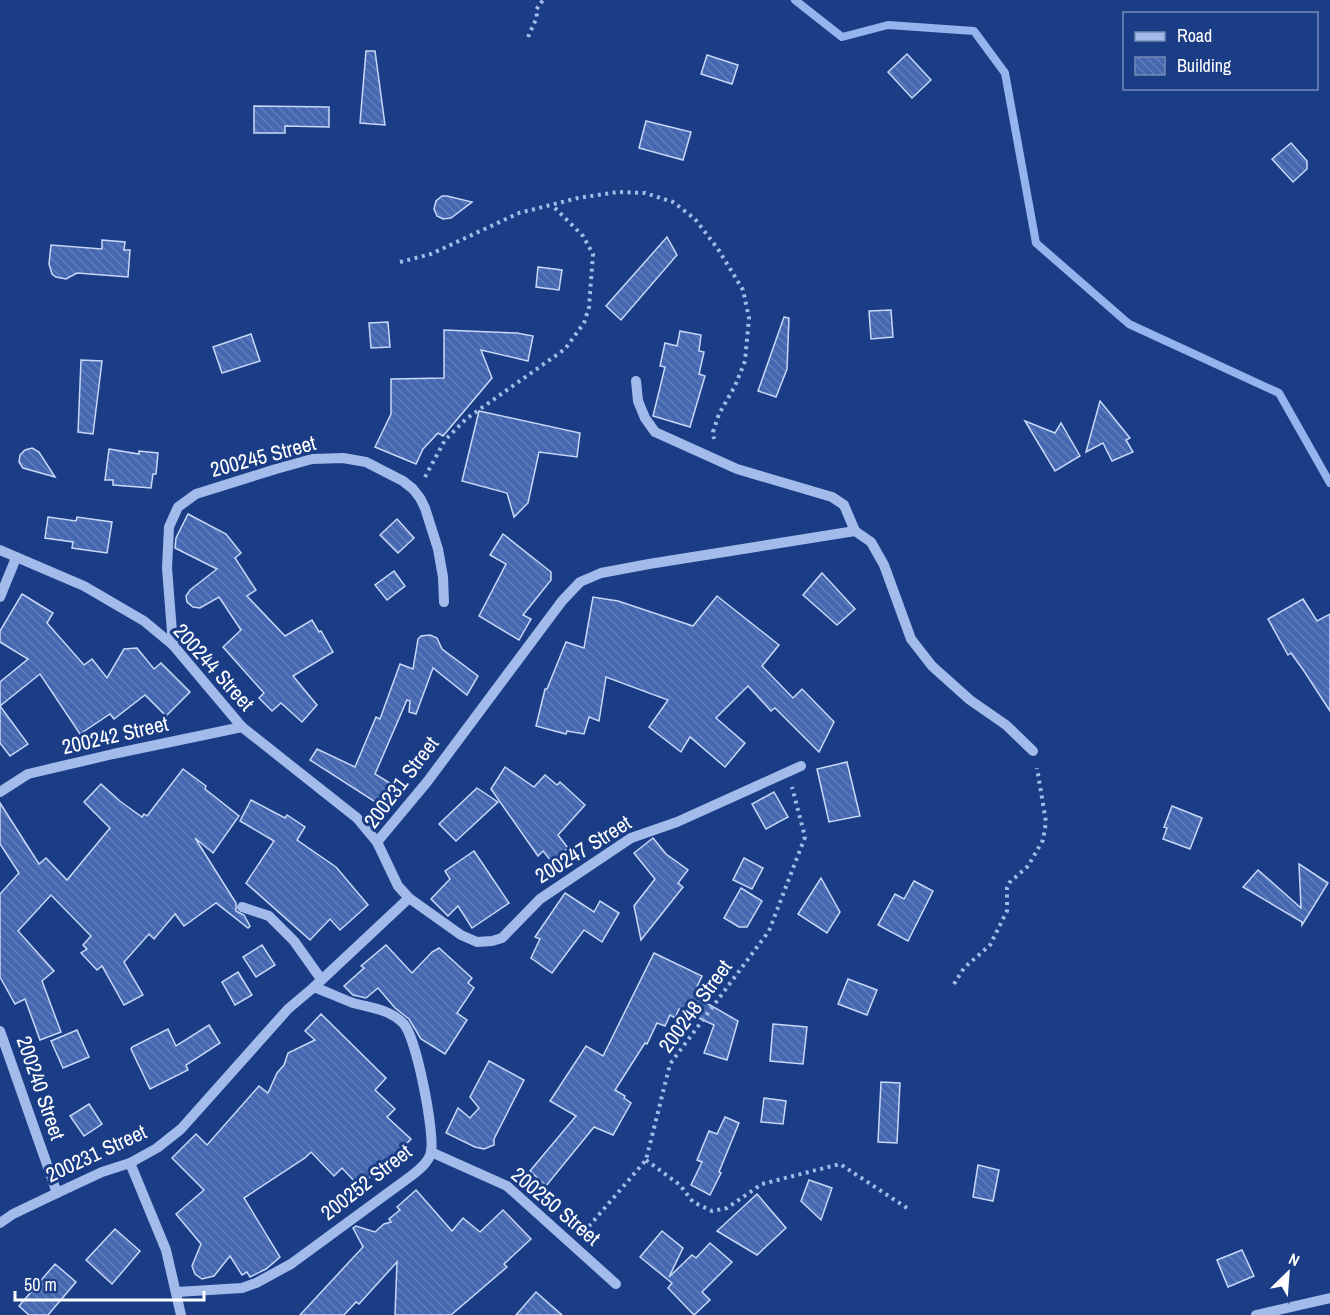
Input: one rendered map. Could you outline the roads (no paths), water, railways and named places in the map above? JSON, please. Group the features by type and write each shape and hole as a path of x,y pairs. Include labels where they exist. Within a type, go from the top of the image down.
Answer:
{"street":[{"path":"636,381 638,402 655,432 737,469 832,497 844,505 855,531 871,542 884,565 911,639 932,666 970,700 1006,725 1033,751"},
{"name":"200245 Street","path":"173,645 167,568 169,527 178,507 196,494 312,459 344,458 366,462 403,481 417,495 425,508 438,549 443,577 444,602"},
{"name":"200231 Street","path":"0,1223 13,1214 102,1172 130,1163 157,1148 181,1129 288,1009 409,898 398,886 377,842 427,782 562,601 580,582 600,573 855,531"},
{"name":"200244 Street","path":"0,550 84,586 144,621 173,645 242,727 357,818 377,842"},
{"path":"0,597 16,558"},
{"name":"200242 Street","path":"0,792 28,774 242,727"},
{"name":"200247 Street","path":"409,898 461,935 477,942 501,938 540,899 631,838 667,826 801,766"},
{"path":"242,907 269,916 294,941 317,983"},
{"name":"200252 Street","path":"177,1292 242,1288 275,1274 411,1176 426,1162 431,1152 431,1126 419,1064 413,1041 405,1024 389,1012 351,1002 317,983"},
{"name":"200240 Street","path":"0,1031 57,1193"},
{"name":"200250 Street","path":"431,1152 507,1186 616,1284"},
{"path":"130,1163 166,1250 182,1315"},
{"path":"1256,1315 1330,1298"}],"waterway":[{"path":"795,0 842,37 888,25 974,31 1005,73 1036,243 1129,324 1279,393 1330,483"}]}
